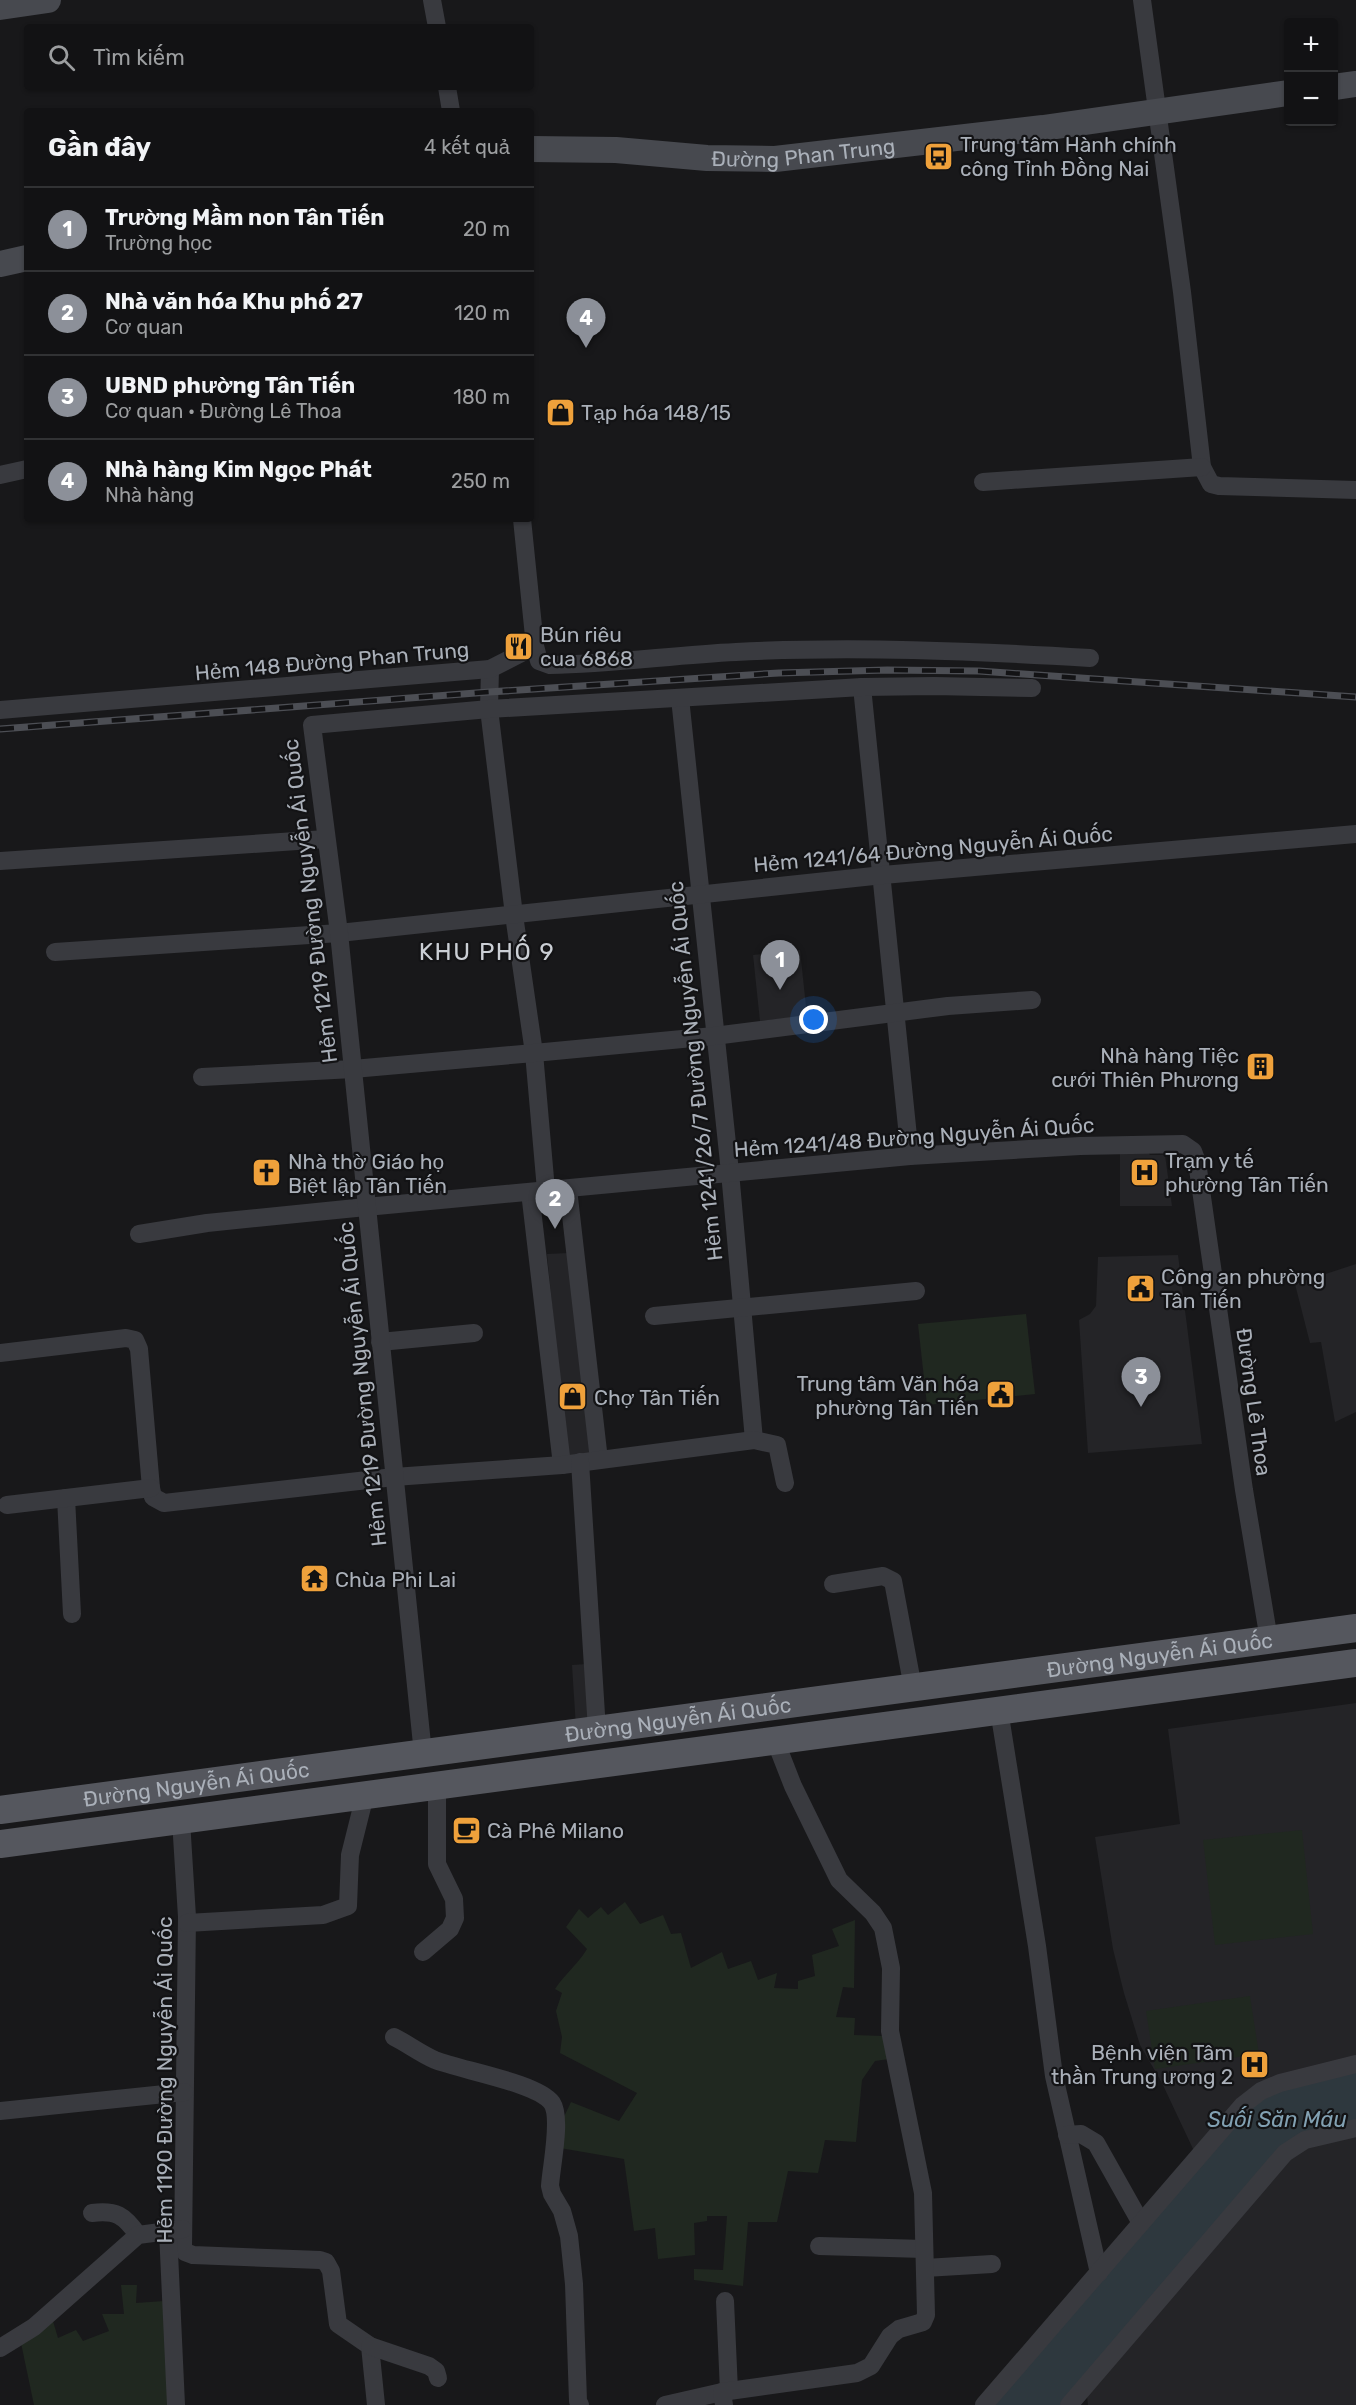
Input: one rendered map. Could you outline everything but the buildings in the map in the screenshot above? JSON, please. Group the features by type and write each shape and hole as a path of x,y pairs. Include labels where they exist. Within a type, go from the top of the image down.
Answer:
{"main road":[{"path":"0,8 48,0"},
{"path":"1338,86 1356,84"},
{"name":"Đường Phan Trung","path":"534,149 616,150 706,158 775,159 1043,128 1284,94"},
{"path":"0,264 24,259"},
{"name":"Đường Nguyễn Ái Quốc","path":"0,1810 1356,1629"},
{"path":"1269,1640 1274,1673"},
{"name":"Đường Nguyễn Ái Quốc","path":"0,1844 1356,1663"}],"street":[{"path":"432,0 436,24"},
{"path":"1142,0 1182,292 1202,466 1211,483 1219,486 1356,490"},
{"path":"448,90 450,108"},
{"path":"983,482 1202,466"},
{"path":"0,475 24,470"},
{"path":"522,522 535,646 539,661 550,665 737,652 877,648 1090,658"},
{"name":"Hẻm 148 Đường Phan Trung","path":"0,711 490,669 535,646"},
{"path":"490,669 489,710 514,915 534,1053 538,1191 562,1465"},
{"path":"489,710 862,687 1032,688"},
{"path":"862,687 910,1156"},
{"name":"Hẻm 1241/26/7 Đường Nguyễn Ái Quốc","path":"680,698 730,1172 754,1440"},
{"name":"Hẻm 1219 Đường Nguyễn Ái Quốc","path":"423,1754 339,933 312,724 489,710"},
{"name":"Hẻm 1241/64 Đường Nguyễn Ái Quốc","path":"55,952 339,933 883,875 1356,834"},
{"path":"0,861 326,839"},
{"path":"201,1077 353,1070 714,1036 948,1006 1032,1000"},
{"name":"Hẻm 1241/48 Đường Nguyễn Ái Quốc","path":"139,1234 207,1223 910,1156 1179,1143"},
{"name":"Đường Lê Thoa","path":"1179,1143 1190,1148 1197,1162 1245,1501 1269,1640"},
{"path":"568,1189 599,1460"},
{"path":"654,1316 916,1291"},
{"path":"380,1342 474,1333"},
{"path":"0,1353 126,1338 135,1340 139,1348 151,1488 153,1497 157,1501 170,1504 394,1477 562,1465 754,1440 773,1443 779,1449 784,1483"},
{"path":"580,1462 597,1730"},
{"path":"7,1504 151,1488"},
{"path":"66,1498 72,1614"},
{"path":"833,1584 883,1576 893,1581 913,1688"},
{"path":"999,1710 1037,1946 1054,2076 1099,2273"},
{"path":"665,2405 857,2373 871,2366 890,2336 899,2329 923,2322 926,2315 923,2193 890,2031 891,1968 883,1928 873,1913 839,1880 793,1786 776,1740"},
{"path":"423,1952 450,1929 455,1918 454,1899 437,1864 437,1785"},
{"path":"187,1923 323,1915 348,1906 350,1855 365,1795"},
{"name":"Hẻm 1190 Đường Nguyễn Ái Quốc","path":"181,1820 187,1923 183,2091 175,2230 189,2254 326,2262 331,2271 338,2324 370,2346"},
{"path":"394,2037 434,2059 537,2091 552,2103 556,2125 550,2186 562,2211 569,2236 574,2284 580,2405"},
{"path":"984,2405 1243,2105 1261,2091 1280,2083 1356,2064"},
{"path":"0,2111 183,2091"},
{"path":"1069,2405 1285,2153 1305,2140 1356,2128"},
{"path":"1067,2135 1082,2134 1096,2143 1142,2223"},
{"path":"92,2213 106,2211 118,2215 126,2219 138,2235"},
{"path":"0,2348 34,2327 138,2235 175,2230 176,2405"},
{"path":"819,2246 925,2259 992,2264"},
{"path":"725,2301 725,2396"},
{"path":"376,2405 370,2346 429,2366 436,2371 438,2378"}],"shaded area":[{"path":"800,950 807,1016 760,1021 753,955"},
{"name":"Trạm y tế phường Tân Tiến","path":"1147,1151 1150,1155 1165,1155 1172,1206 1120,1206 1120,1152"},
{"name":"Chợ Tân Tiến","path":"569,1253 592,1454 567,1457 547,1254"},
{"path":"1178,1255 1202,1444 1088,1453 1079,1320 1090,1314 1096,1306 1098,1257"},
{"path":"1356,1264 1356,1412 1335,1422 1321,1342 1310,1343 1295,1284"},
{"path":"1026,1314 1035,1394 927,1405 918,1324"},
{"path":"587,1664 591,1726 576,1728 572,1665"},
{"name":"Bệnh viện Tâm thần Trung ương 2","path":"1356,1703 1356,2405 1088,2405 1087,2396 1194,2151 1162,2083 1140,2045 1113,1949 1095,1837 1180,1824 1168,1729"},
{"path":"1302,1830 1313,1934 1215,1945 1203,1840"},
{"path":"625,1902 640,1924 663,1915 671,1934 681,1933 691,1968 722,1952 728,1969 751,1961 758,1980 777,1973 774,1988 798,1989 798,1981 815,1976 812,1955 839,1946 832,1929 855,1920 854,1988 843,1987 836,2017 855,2018 854,2035 883,2036 889,2059 875,2061 862,2080 856,2142 825,2140 818,2173 788,2171 777,2222 748,2222 743,2286 694,2280 694,2269 723,2270 727,2216 707,2216 707,2221 694,2223 695,2255 658,2259 655,2228 634,2231 624,2159 560,2148 563,2119 571,2102 619,2121 637,2093 560,2053 562,2037 556,2011 562,1993 555,1989 587,1949 566,1927 579,1909 588,1918 601,1907 608,1915"},
{"path":"1250,1996 1259,2054 1155,2069 1146,2011"},
{"path":"121,2285 137,2285 136,2303 164,2301 168,2405 34,2405 21,2343 52,2318 58,2338 76,2330 83,2341 109,2331 102,2314 124,2314"}],"water":[{"name":"Suối Săn Máu","path":"1356,2072 1356,2122 1301,2134 1062,2405 993,2405 1247,2110 1285,2089"}],"railway":[{"path":"0,729 489,692 779,673 887,670 979,671 1356,697"}],"place":[{"name":"Trung tâm Hành chính công Tỉnh Đồng Nai","path":"939,156"},
{"name":"Nhà hàng Kim Ngọc Phát","path":"586,348"},
{"name":"Tạp hóa 148/15","path":"560,412"},
{"name":"Bún riêu cua 6868","path":"519,646"},
{"name":"Trường Mầm non Tân Tiến","path":"780,990"},
{"name":"Nhà hàng Tiệc cưới Thiên Phương","path":"1260,1067"},
{"name":"Trạm y tế phường Tân Tiến","path":"1144,1172"},
{"name":"Nhà thờ Giáo họ Biệt lập Tân Tiến","path":"267,1173"},
{"name":"Nhà văn hóa Khu phố 27","path":"555,1229"},
{"name":"Công an phường Tân Tiến","path":"1140,1288"},
{"name":"Trung tâm Văn hóa phường Tân Tiến","path":"1000,1395"},
{"name":"Chợ Tân Tiến","path":"573,1397"},
{"name":"UBND phường Tân Tiến","path":"1141,1407"},
{"name":"Chùa Phi Lai","path":"314,1579"},
{"name":"Cà Phê Milano","path":"466,1830"},
{"name":"Bệnh viện Tâm thần Trung ương 2","path":"1254,2064"}],"district":[{"name":"KHU PHỐ 9","path":"487,952"}]}
